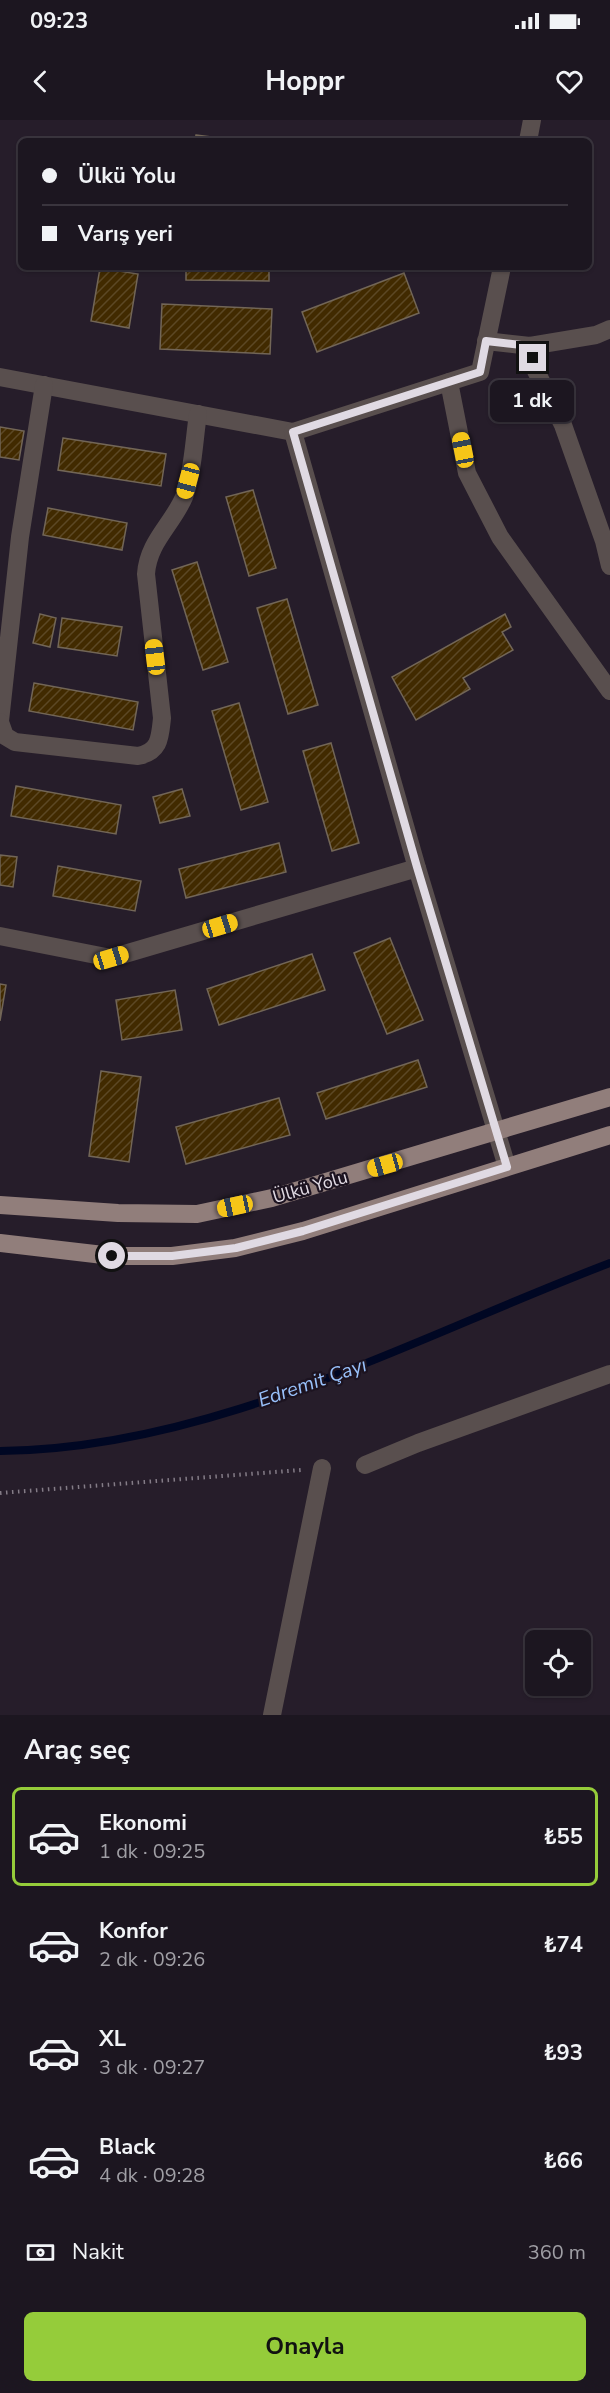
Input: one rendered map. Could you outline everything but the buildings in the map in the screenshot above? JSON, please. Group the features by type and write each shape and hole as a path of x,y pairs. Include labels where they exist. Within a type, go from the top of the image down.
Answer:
{"main road":[{"name":"Ülkü Yolu","path":"0,1205 118,1213 197,1214 272,1198 610,1097"},
{"path":"0,1243 112,1256 172,1256 236,1248 303,1231 610,1135"}],"street":[{"path":"529,138 532,120"},
{"path":"0,377 293,432 480,372 501,270"},
{"path":"486,341 530,346 596,335 610,329"},
{"path":"530,346 536,371 563,425 604,541 610,567"},
{"path":"449,382 467,473 500,537 610,691"},
{"path":"44,385 20,537 0,721 4,736 15,742 138,756 146,755 157,747 160,741 162,718 146,564 155,541 178,509 185,494 198,414"},
{"path":"293,432 417,867 507,1167"},
{"path":"0,936 111,958 417,867"},
{"path":"365,1465 417,1443 610,1374"},
{"path":"272,1715 322,1468"}],"path":[{"path":"0,1493 322,1468"}],"waterway":[{"name":"Edremit Çayı","path":"0,1451 79,1445 158,1431 235,1410 312,1384 610,1263"}],"route":[{"path":"112,1256 172,1256 236,1248 303,1231 507,1167 417,867 293,432 480,372 486,341 530,346 533,358"}]}
